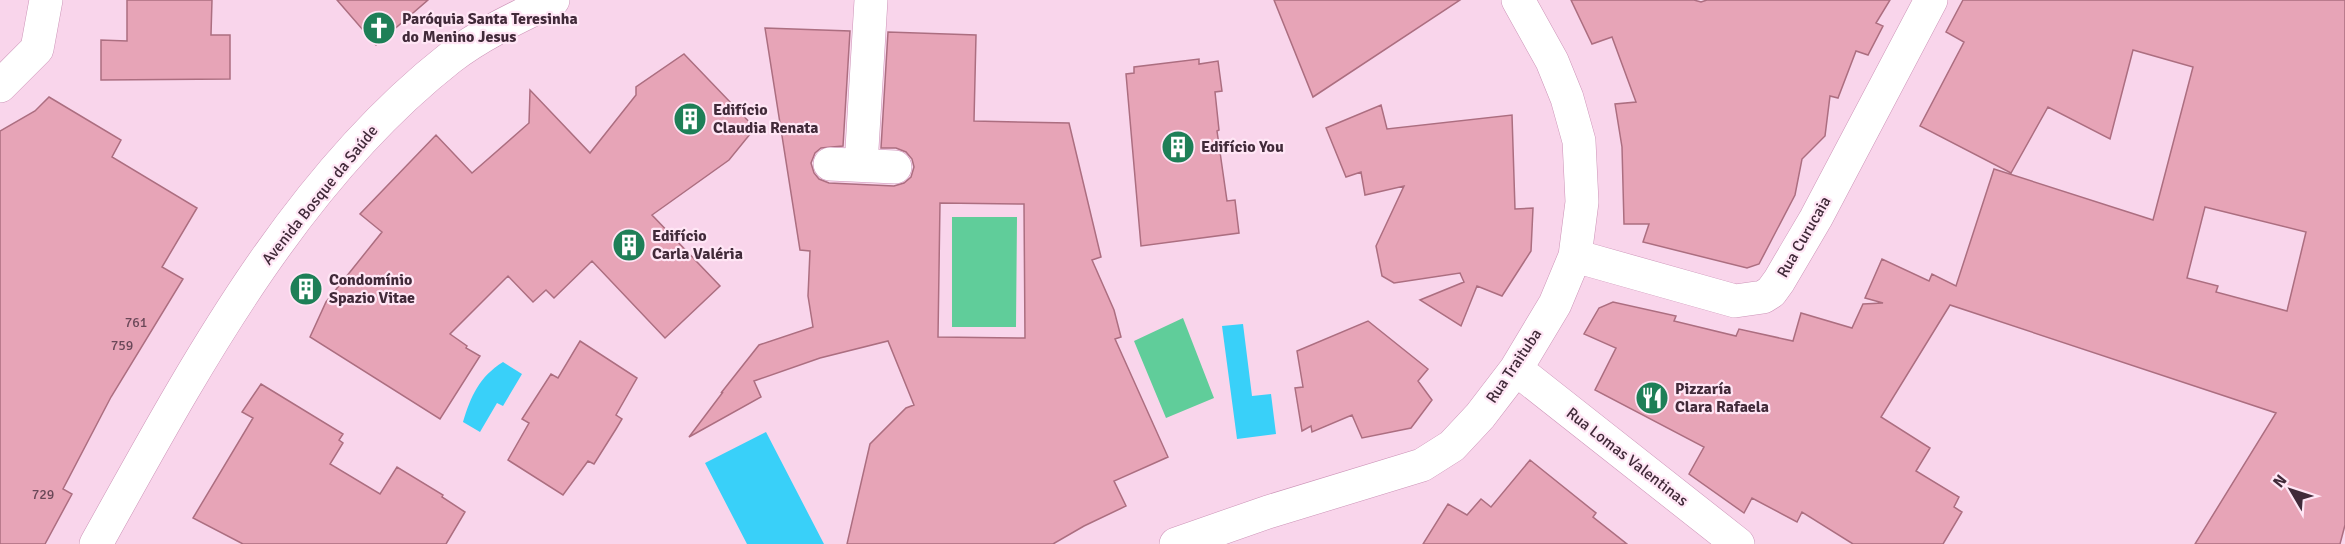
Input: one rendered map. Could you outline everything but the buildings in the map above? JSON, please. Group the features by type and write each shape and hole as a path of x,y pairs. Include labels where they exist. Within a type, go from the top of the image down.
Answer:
{"street":[{"path":"0,86 37,49 46,0"},
{"name":"Avenida Bosque da Saúde","path":"96,544 243,292 288,228 372,128 451,57 512,20 553,0"},
{"path":"871,0 846,165 895,166"},
{"name":"Rua Traituba","path":"1176,544 1268,512 1422,465 1452,446 1480,416 1516,369 1555,304 1575,256 1581,202 1579,141 1567,98 1552,61 1518,0"},
{"name":"Rua Curucaia","path":"1575,256 1735,301 1763,297 1771,292 1816,218 1931,0"},
{"name":"Rua Lomas Valentinas","path":"1516,369 1738,544"}],"green space":[{"path":"952,217 1017,217 1016,327 952,327"},
{"path":"1183,318 1214,398 1166,418 1134,341"}],"water":[{"path":"1243,324 1252,396 1271,394 1276,434 1237,439 1222,326"},
{"path":"503,362 522,374 503,406 497,403 480,432 463,422 477,388 488,374"},
{"path":"766,432 824,544 747,544 705,463"}],"place":[{"name":"Paróquia Santa Teresinha do Menino Jesus","path":"379,28"},
{"name":"Edifício Claudia Renata","path":"690,119"},
{"name":"Edifício You","path":"1178,147"},
{"name":"Edifício Carla Valéria","path":"629,245"},
{"name":"Condomínio Spazio Vitae","path":"306,289"},
{"name":"Pizzaría Clara Rafaela","path":"1652,398"}]}
